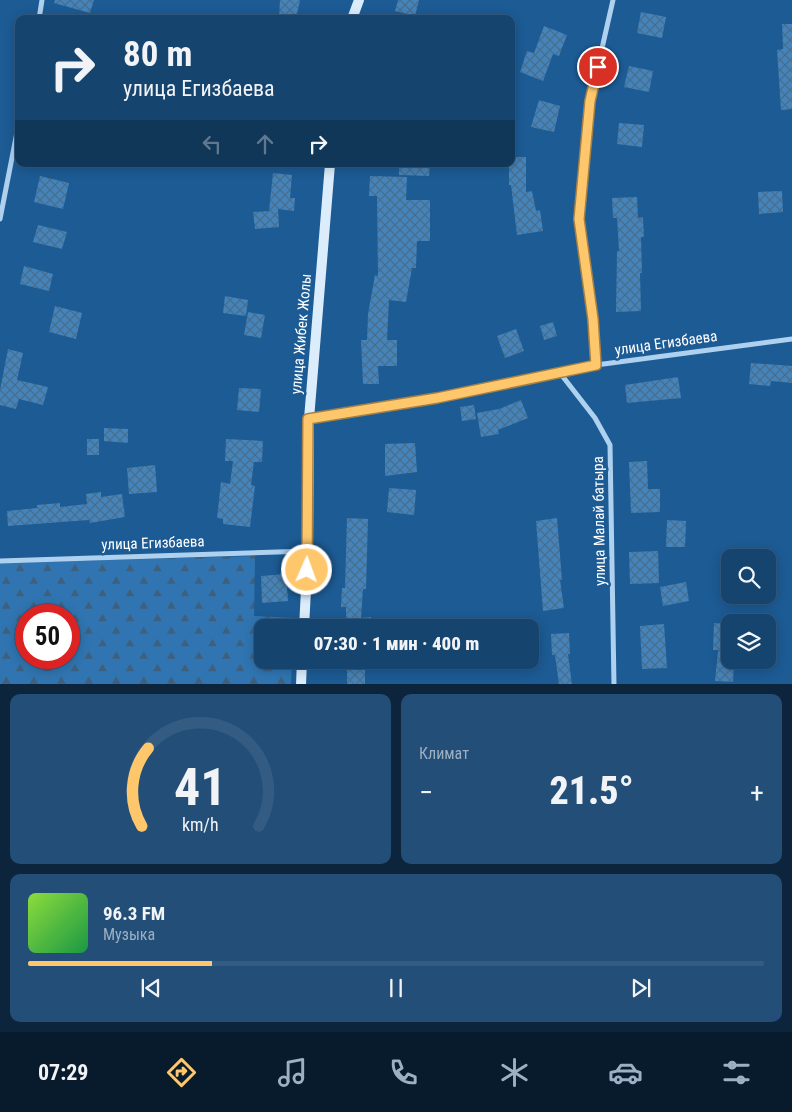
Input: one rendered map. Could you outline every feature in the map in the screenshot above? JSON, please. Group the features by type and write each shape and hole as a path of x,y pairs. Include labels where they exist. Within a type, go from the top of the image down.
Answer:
{"main road":[{"path":"353,15 359,0"},
{"name":"улица Жибек Жолы","path":"304,619 308,551 308,419 330,167"},
{"path":"301,684 302,669"}],"street":[{"path":"40,15 42,0"},
{"path":"596,365 593,319 579,219 590,101 613,0"},
{"path":"0,219 15,142"},
{"name":"улица Егизбаева","path":"308,419 437,398 596,365 792,339"},
{"name":"улица Малай батыра","path":"560,373 595,418 610,445 614,684"},
{"name":"улица Егизбаева","path":"0,561 308,551"}],"green space":[{"path":"255,556 254,616 294,618 254,619 254,669 292,669 291,684 0,684 0,563"}],"building":[{"path":"55,0 94,0 90,13 54,3"},
{"path":"280,0 300,0 297,15 279,15"},
{"path":"398,0 419,0 415,15 395,11"},
{"path":"641,12 666,17 662,38 637,33"},
{"path":"782,24 792,24 792,109 781,110 777,50 783,49"},
{"path":"544,26 567,35 559,56 553,54 543,81 520,72 527,51 534,53"},
{"path":"629,66 653,71 649,92 624,87"},
{"path":"539,100 560,106 554,132 531,127"},
{"path":"619,123 644,125 642,147 617,144"},
{"path":"515,157 526,157 526,192 532,191 536,211 540,210 543,231 517,235 511,185 509,185 509,167 515,167"},
{"path":"399,167 430,167 429,176 399,175"},
{"path":"273,173 292,175 290,198 295,198 294,211 278,209 279,227 255,229 253,212 269,211"},
{"path":"40,176 69,183 63,209 34,202"},
{"path":"370,176 407,177 406,200 430,200 430,241 417,241 416,268 412,268 406,302 389,300 387,340 397,340 397,366 378,366 379,384 363,384 361,340 367,340 368,314 375,275 378,276 377,196 369,196"},
{"path":"782,191 783,212 759,214 758,192"},
{"path":"637,197 638,218 643,217 644,237 641,237 641,311 616,312 617,251 619,251 617,218 613,218 612,198"},
{"path":"38,225 67,232 62,249 33,242"},
{"path":"24,266 53,274 49,291 20,284"},
{"path":"225,296 248,300 246,316 223,313"},
{"path":"55,306 82,313 76,339 49,332"},
{"path":"248,312 265,315 261,338 244,335"},
{"path":"553,322 557,336 544,340 540,326"},
{"path":"516,329 524,351 505,358 497,336"},
{"path":"8,349 23,353 17,380 48,387 43,405 19,399 16,409 0,405 0,390"},
{"path":"751,363 792,366 792,383 771,381 770,386 749,384"},
{"path":"678,377 681,398 627,403 625,385"},
{"path":"239,388 261,389 259,412 237,410"},
{"path":"521,400 528,418 498,430 499,434 481,437 477,413 499,409"},
{"path":"474,405 476,419 462,421 460,407"},
{"path":"104,428 128,429 128,443 104,441"},
{"path":"87,439 99,439 99,455 87,455"},
{"path":"226,439 263,441 262,462 254,462 251,485 255,486 250,527 223,524 223,519 217,518 221,482 230,484 233,461 225,461"},
{"path":"415,443 417,472 385,476 385,444"},
{"path":"647,461 648,489 660,489 660,512 631,513 629,462"},
{"path":"155,465 157,492 129,494 127,468"},
{"path":"389,488 416,490 414,515 387,512"},
{"path":"101,492 101,497 122,494 125,517 90,523 89,520 8,526 7,511 37,508 37,505 60,503 60,507 87,504 86,494"},
{"path":"347,518 368,519 366,589 363,589 361,618 371,617 371,619 346,619 346,607 341,607 342,588 345,588"},
{"path":"557,518 562,580 560,580 564,608 543,611 536,521"},
{"path":"667,520 686,521 685,547 666,547"},
{"path":"658,551 659,583 630,584 629,552"},
{"path":"286,574 288,601 262,603 261,576"},
{"path":"686,582 689,601 663,606 660,587"},
{"path":"714,623 721,623 721,669 734,669 733,682 715,681 718,650 713,650"},
{"path":"664,624 667,668 642,669 640,626"},
{"path":"569,633 570,654 568,654 572,684 559,684 555,655 552,655 551,634"},
{"path":"347,669 365,669 365,684 347,684"}],"route":[{"path":"307,570 308,419 437,398 596,365 593,319 579,219 590,101 598,67"}]}
